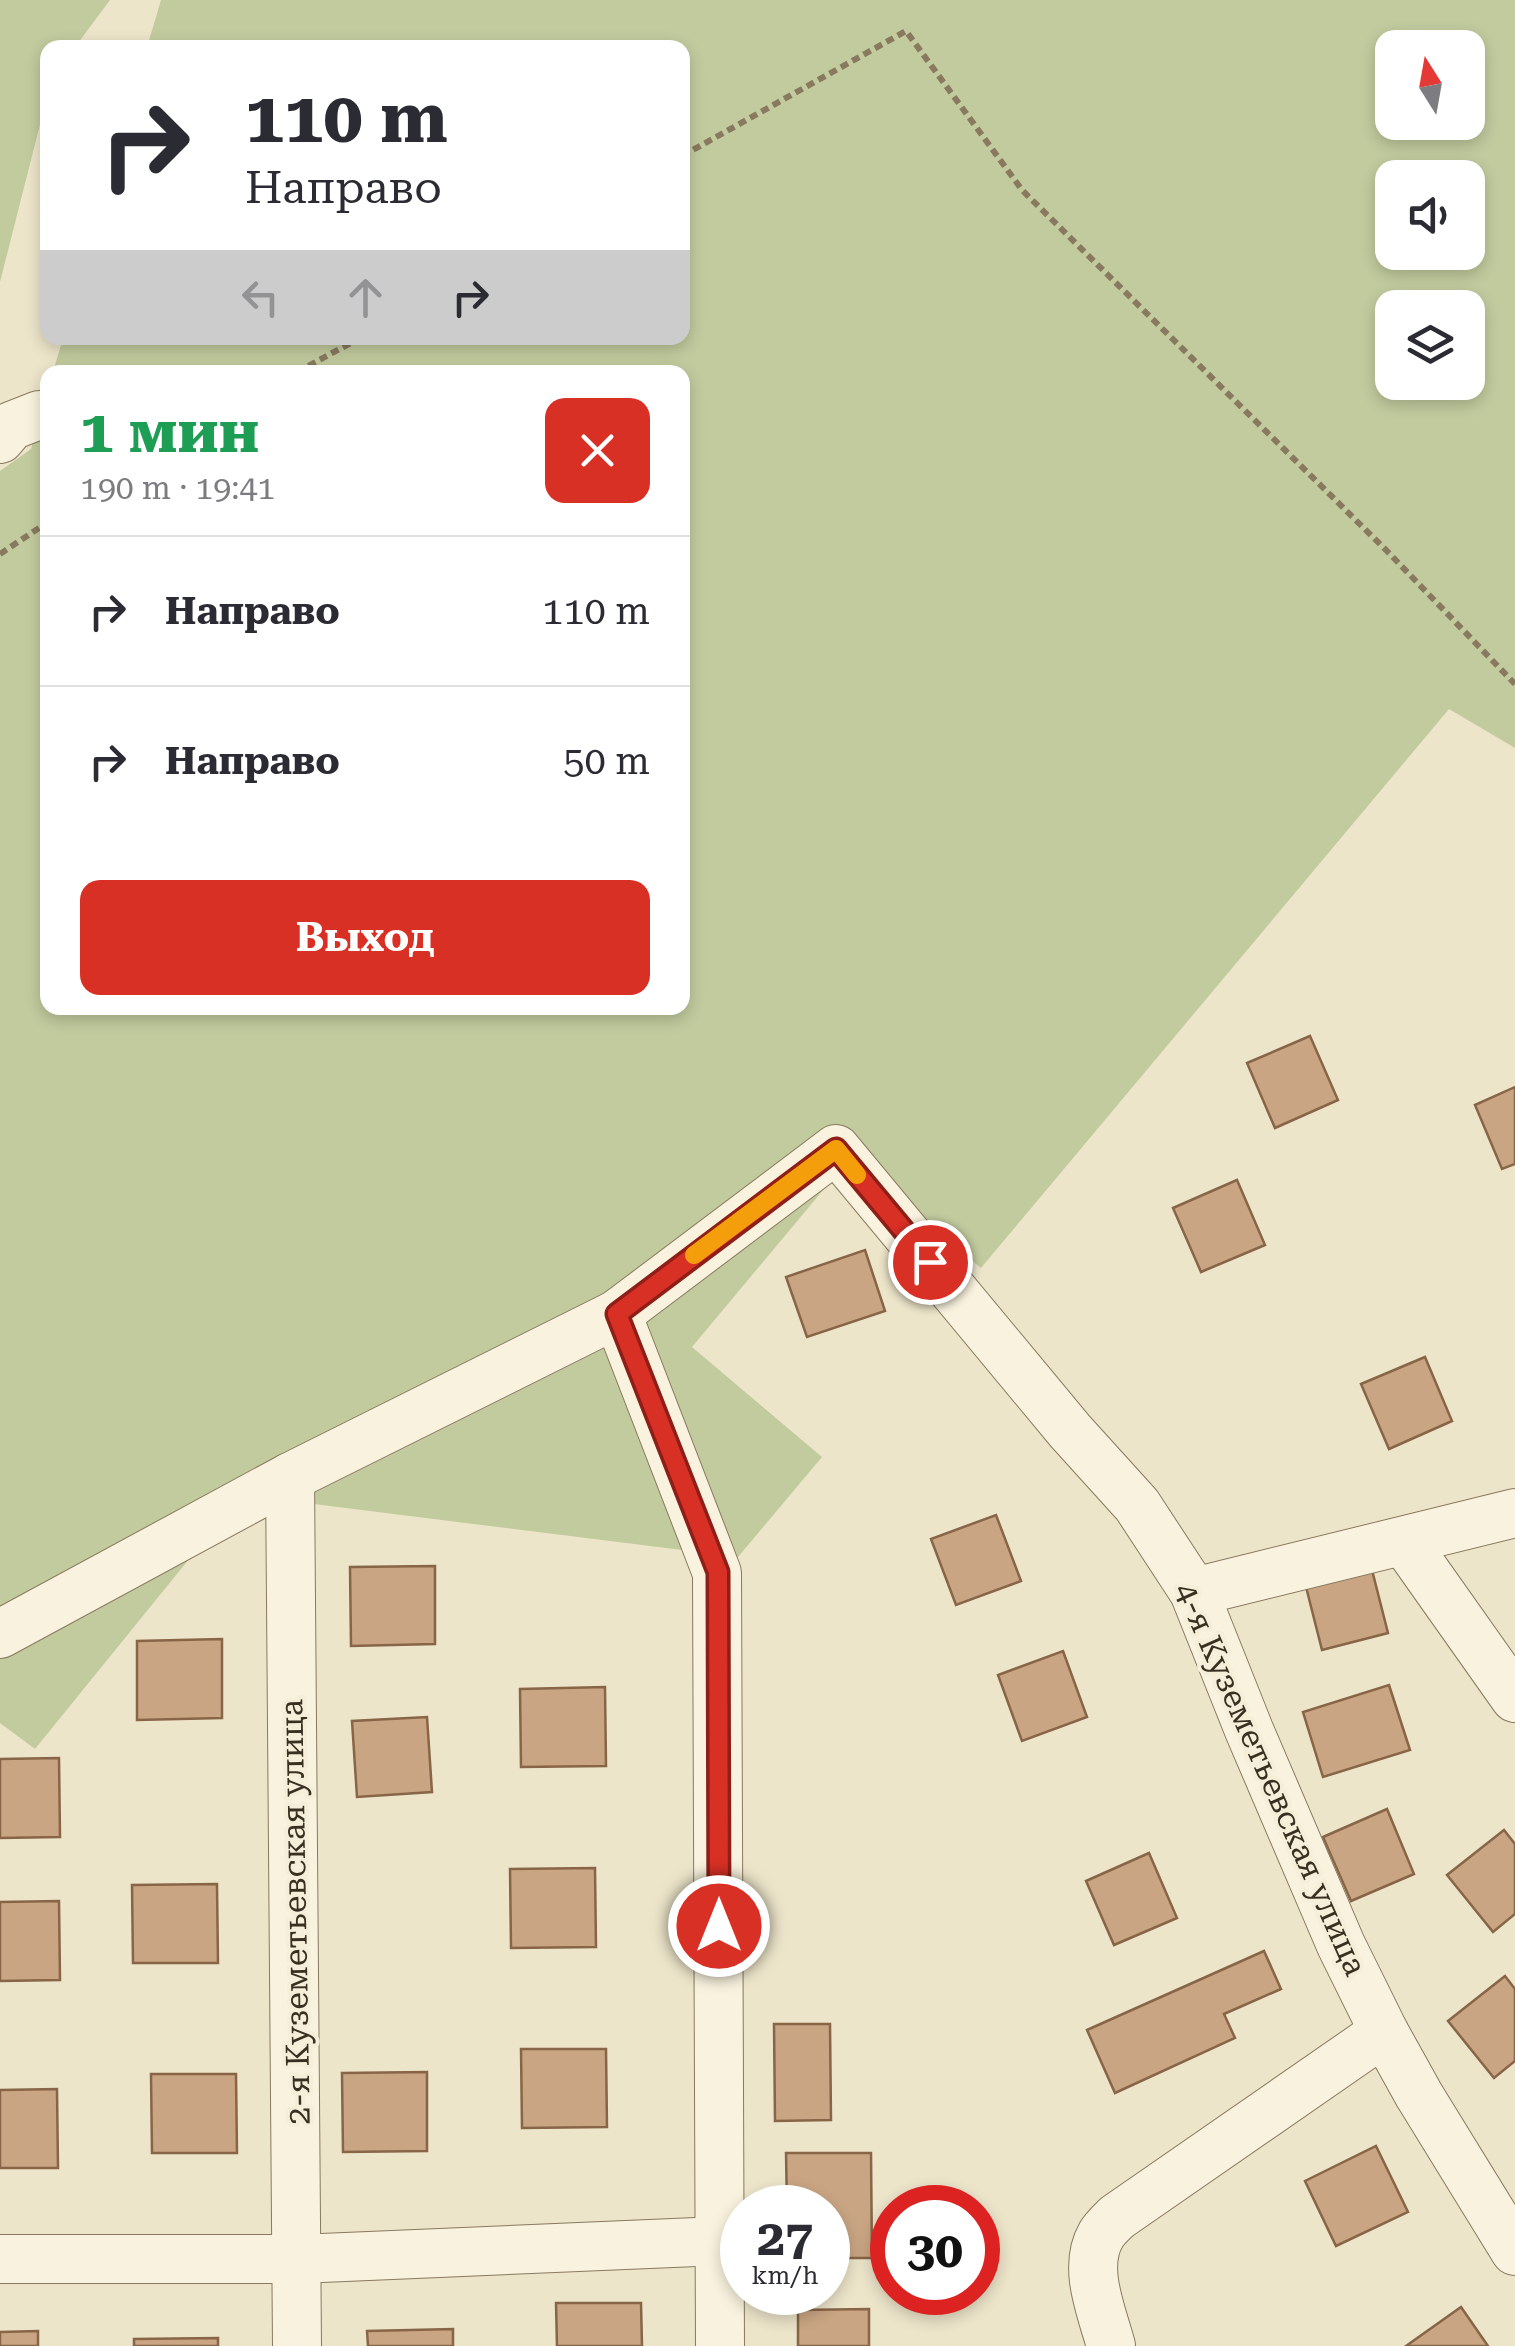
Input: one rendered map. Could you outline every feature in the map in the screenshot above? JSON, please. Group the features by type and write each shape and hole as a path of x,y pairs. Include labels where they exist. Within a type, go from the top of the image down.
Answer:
{"street":[{"name":"4-я Куземетьевская улица","path":"617,1314 836,1149 1058,1416 1138,1505 1194,1592 1316,1890 1384,2032 1515,2250"},
{"path":"0,1634 290,1477 617,1314 718,1572 720,2240 298,2259 0,2260"},
{"name":"2-я Куземетьевская улица","path":"290,1477 298,2346"},
{"path":"1194,1592 1515,1513"},
{"path":"1404,1540 1515,1698"},
{"path":"1111,2346 1094,2288 1094,2252 1102,2232 1118,2216 1384,2032"},
{"path":"720,2315 720,2346"}],"path":[{"path":"690,152 906,31 1022,190 1386,550 1515,684"},
{"path":"311,365 347,345"},
{"path":"0,554 40,527"}],"green space":[{"path":"0,0 110,0 80,40 40,40 40,125 0,282"},
{"path":"161,0 1515,0 1515,748 1449,709 981,1268 849,1159 692,1347 822,1457 738,1557 241,1495 35,1749 0,1723 0,471 31,449 40,417 40,1015 690,1015 690,365 55,365 61,345 690,345 690,40 149,40"}],"building":[{"path":"1310,1036 1338,1100 1275,1128 1247,1063"},
{"path":"1515,1087 1515,1164 1502,1169 1475,1105"},
{"path":"1237,1180 1265,1245 1201,1272 1173,1208"},
{"path":"865,1250 885,1311 807,1337 786,1277"},
{"path":"1425,1357 1452,1421 1389,1449 1361,1384"},
{"path":"996,1515 1021,1581 956,1605 931,1539"},
{"path":"435,1566 435,1644 351,1646 350,1567"},
{"path":"1371,1566 1388,1633 1322,1650 1305,1583"},
{"path":"222,1639 222,1718 137,1720 137,1641"},
{"path":"1063,1651 1087,1717 1022,1741 998,1675"},
{"path":"1389,1685 1410,1750 1323,1777 1303,1712"},
{"path":"605,1687 606,1766 521,1767 520,1689"},
{"path":"427,1717 432,1792 357,1797 352,1721"},
{"path":"59,1758 60,1837 0,1838 0,1759"},
{"path":"1387,1809 1414,1874 1351,1901 1323,1837"},
{"path":"1504,1830 1515,1844 1515,1914 1493,1932 1447,1875"},
{"path":"1149,1853 1177,1918 1114,1945 1086,1881"},
{"path":"595,1868 596,1947 511,1948 510,1869"},
{"path":"217,1884 218,1963 133,1963 132,1885"},
{"path":"59,1901 60,1980 0,1981 0,1902"},
{"path":"1264,1951 1281,1989 1224,2014 1235,2038 1115,2093 1087,2030"},
{"path":"1505,1976 1515,1989 1515,2061 1494,2078 1448,2021"},
{"path":"774,2024 830,2024 831,2120 775,2121"},
{"path":"521,2049 606,2049 607,2127 522,2128"},
{"path":"427,2072 427,2151 343,2152 342,2073"},
{"path":"151,2074 236,2074 237,2153 152,2153"},
{"path":"57,2089 58,2168 0,2168 0,2090"},
{"path":"1376,2146 1408,2212 1336,2246 1305,2181"},
{"path":"786,2153 871,2153 870,2258 850,2258 850,2185 787,2185"},
{"path":"556,2303 641,2303 642,2346 557,2346"},
{"path":"1461,2307 1488,2346 1406,2346"},
{"path":"850,2309 869,2309 869,2346 798,2346 798,2315 850,2315"},
{"path":"453,2329 453,2346 368,2346 367,2331"},
{"path":"38,2331 38,2346 0,2346 0,2332"},
{"path":"218,2338 218,2346 134,2346 134,2339"}],"slow traffic":[{"path":"694,1255 836,1149 857,1175"}],"route":[{"path":"719,1926 718,1572 617,1314 836,1149 930,1262"}]}
